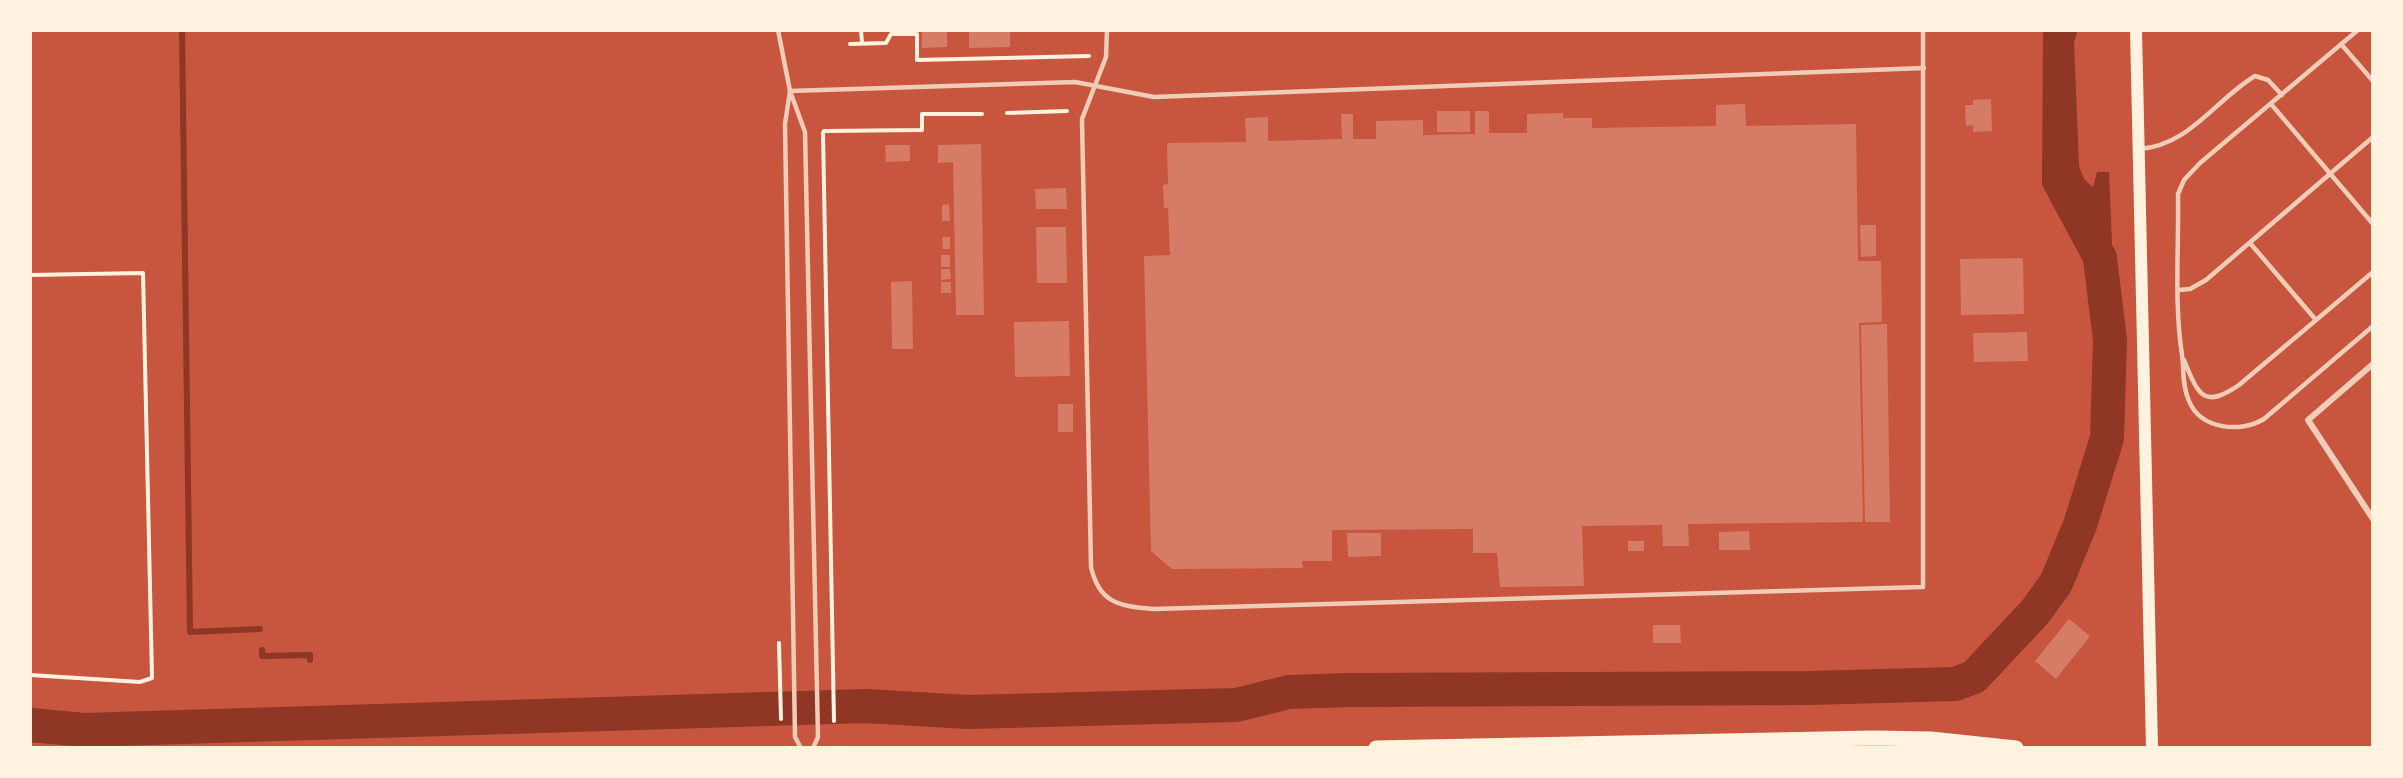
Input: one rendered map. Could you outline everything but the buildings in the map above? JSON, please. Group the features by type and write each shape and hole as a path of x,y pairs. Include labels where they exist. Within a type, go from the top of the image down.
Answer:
{"highway":[{"path":"1376,748 1873,738 1942,740 2016,748"}],"main road":[{"path":"2136,30 2152,748"}],"street":[{"path":"2373,364 2308,420 2373,519"}],"lane":[{"path":"778,30 790,91 805,132 818,736 813,748"},
{"path":"1107,30 1106,57 1082,119 1091,567 1095,585 1102,595 1128,606 1152,609 1923,587 1923,30"},
{"path":"2358,30 2200,163 2184,180 2178,194 2179,343 2193,383 2201,393 2212,398 2221,397 2373,272"},
{"path":"2341,44 2373,81"},
{"path":"790,91 1075,82 1154,97 1924,68"},
{"path":"2139,149 2158,148 2182,136 2255,76 2268,80 2282,95"},
{"path":"790,91 785,124 795,737 801,748"},
{"path":"2271,105 2373,224"},
{"path":"2179,290 2190,289 2206,280 2373,138"},
{"path":"2250,243 2316,320"},
{"path":"2182,355 2184,387 2189,403 2196,411 2217,424 2231,428 2251,427 2264,419 2373,326"}],"path":[{"path":"861,30 862,43"},
{"path":"850,44 885,42 891,34 916,34 917,60 1089,56"},
{"path":"1007,113 1067,111"},
{"path":"834,721 823,133 824,131 922,130 922,114 982,114"},
{"path":"30,275 143,273 152,678 140,682 30,675"},
{"path":"779,643 782,722"}],"shaded area":[{"path":"2043,30 2078,30 2074,42 2079,166 2084,179 2093,187 2097,172 2109,172 2114,291 2106,304 2042,185"}],"waterway":[{"path":"182,30 190,632 260,629"},
{"path":"30,725 84,730 866,706 968,712 1236,705 1289,692 1349,690 1809,688 1955,684 1974,677 2035,612 2056,583 2080,525 2107,438 2110,340 2100,258"},
{"path":"262,650 262,656 310,655 310,660"}]}
